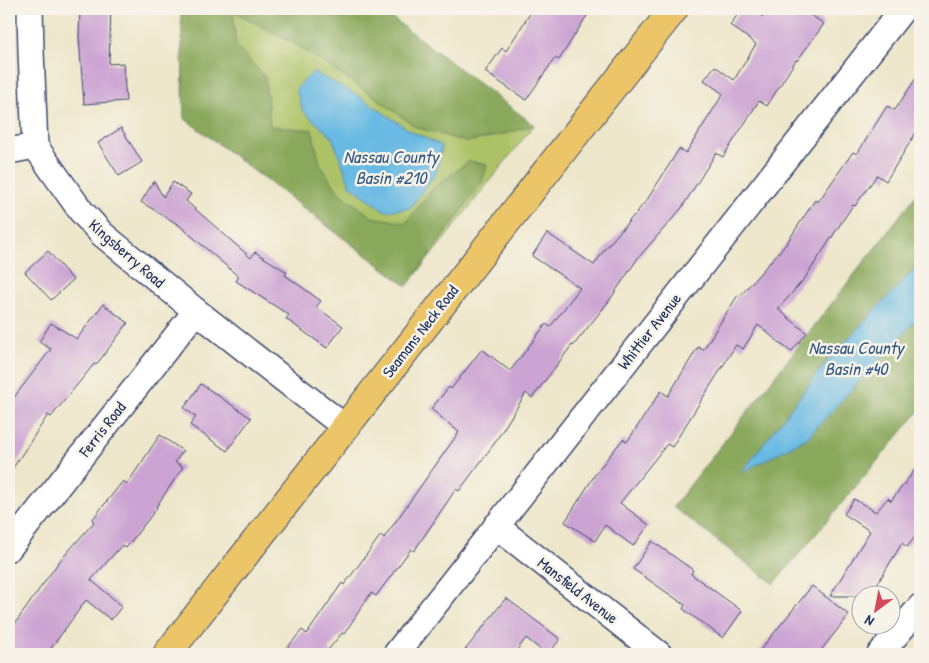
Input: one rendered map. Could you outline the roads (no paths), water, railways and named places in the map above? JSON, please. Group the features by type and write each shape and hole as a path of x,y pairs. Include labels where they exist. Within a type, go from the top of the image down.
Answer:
{"main road":[{"name":"Seamans Neck Road","path":"167,654 674,9"}],"street":[{"path":"9,152 35,146 30,9"},
{"name":"Whittier Avenue","path":"396,654 903,9"},
{"name":"Kingsberry Road","path":"35,146 81,211 102,234 196,311 345,427"},
{"name":"Ferris Road","path":"9,548 196,311"},
{"name":"Mansfield Avenue","path":"496,526 659,654"},
{"path":"880,654 920,607"}],"water":[{"name":"Nassau County Basin #210","path":"313,72 357,95 409,130 442,146 436,173 410,208 385,211 350,185 332,137 303,111 296,89"},
{"name":"Nassau County Basin #40","path":"920,263 920,315 915,321 807,438 741,473 829,359"}]}
